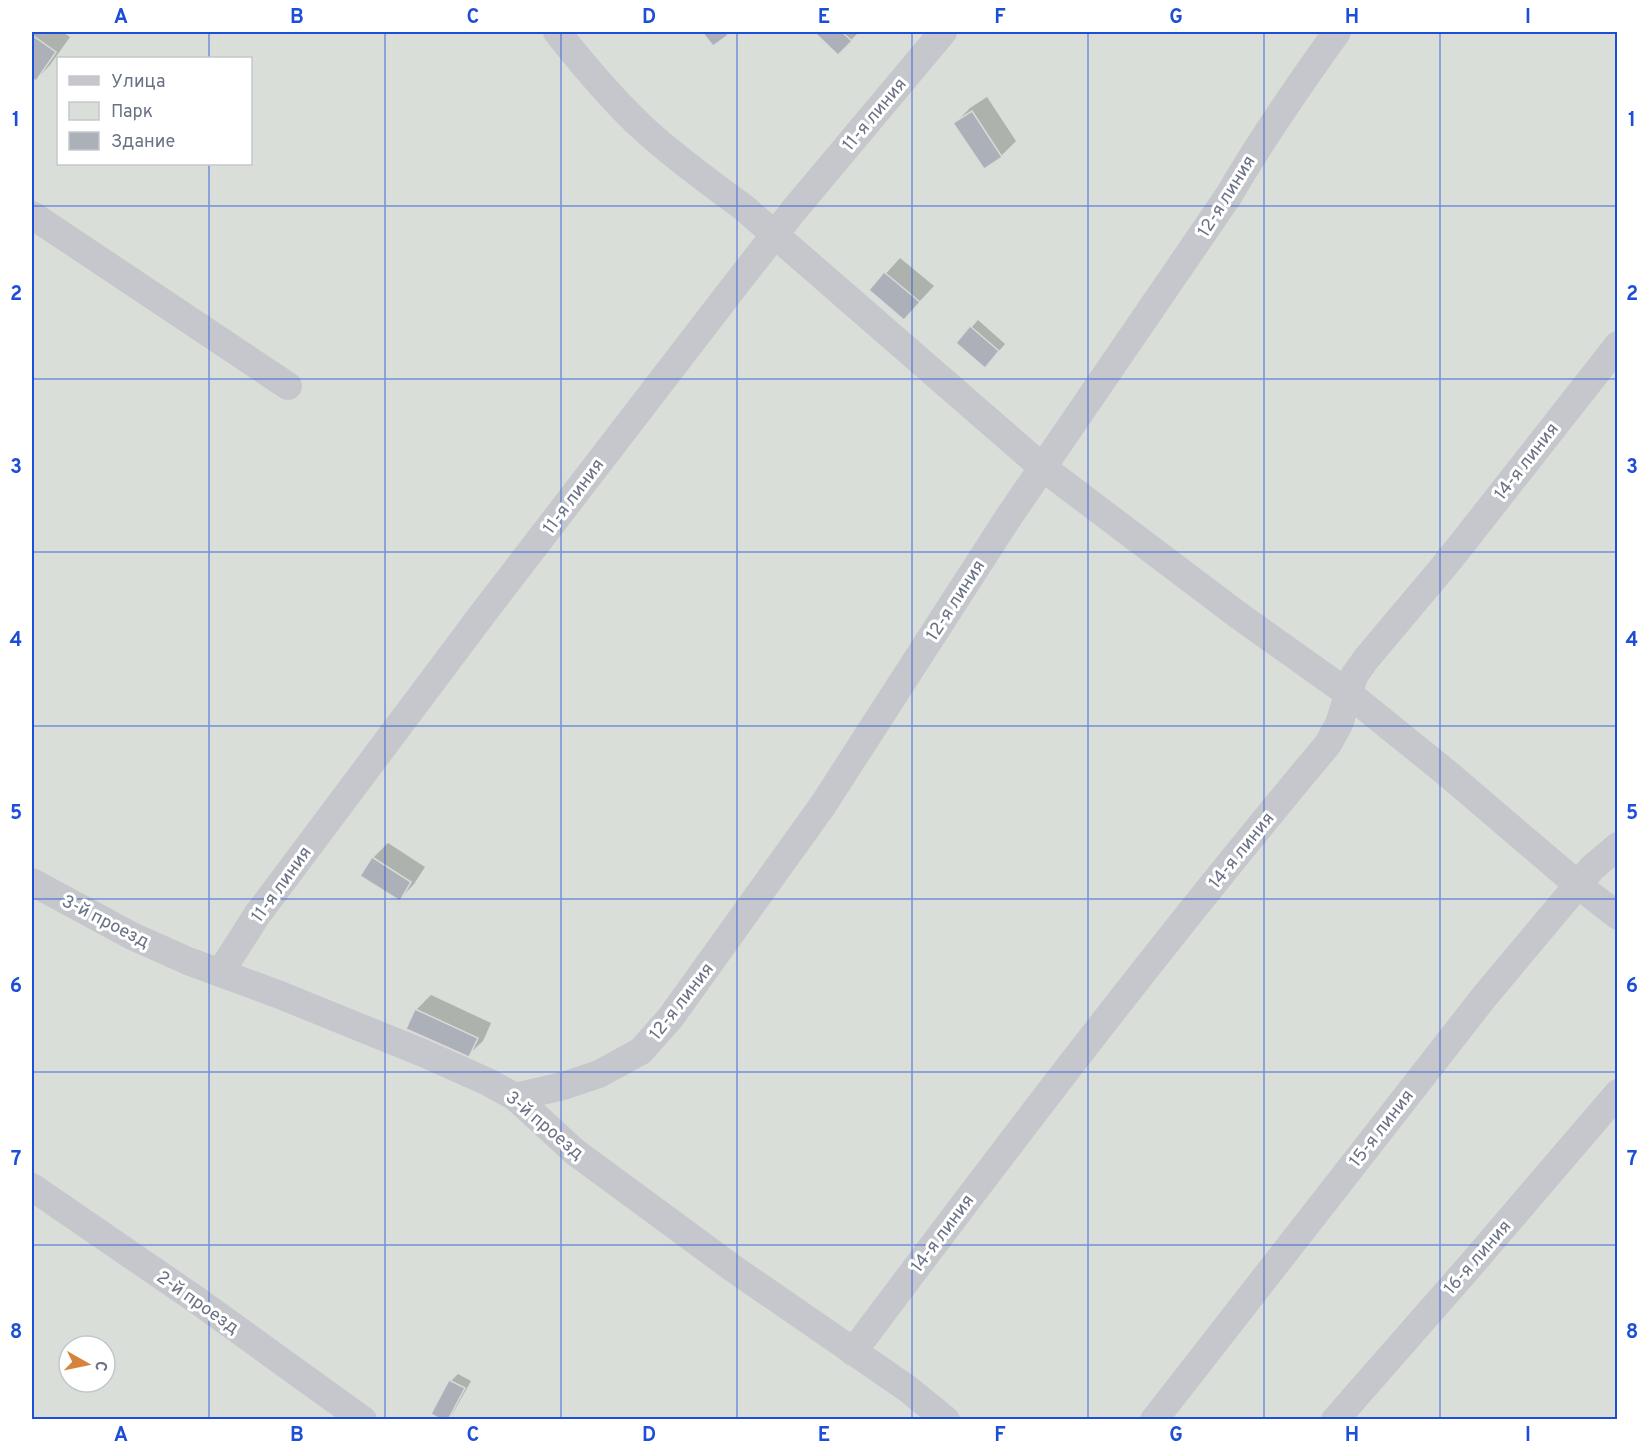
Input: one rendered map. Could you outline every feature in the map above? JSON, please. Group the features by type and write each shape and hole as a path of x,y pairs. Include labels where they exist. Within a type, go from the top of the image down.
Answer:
{"street":[{"path":"557,32 598,82 645,130 743,207 1042,467 1238,615 1349,694 1617,916"},
{"name":"11-я линия","path":"220,973 257,915 484,612 774,235 943,32"},
{"name":"12-я линия","path":"515,1097 563,1086 599,1074 641,1051 671,1017 823,805 1042,467 1229,195 1285,104 1337,32"},
{"path":"32,214 288,386"},
{"name":"14-я линия","path":"853,1352 1138,977 1328,744 1339,724 1354,676 1366,659 1450,559 1617,345"},
{"name":"15-я линия","path":"1154,1419 1484,997 1592,868 1617,846"},
{"name":"3-й проезд","path":"32,882 132,936 423,1053 488,1082 515,1097 575,1152 734,1269 908,1389 946,1419"},
{"name":"16-я линия","path":"1335,1419 1470,1266 1617,1093"},
{"name":"2-й проезд","path":"32,1187 198,1301 363,1419"}],"green space":[{"path":"32,32 1617,32 1617,1419 32,1419"}],"building":[{"path":"702,32 726,32 728,35 713,46"},
{"path":"814,32 842,32 852,41 838,55"},
{"path":"32,35 56,52 36,81 32,78"},
{"path":"972,111 1002,157 984,169 953,123"},
{"path":"884,272 920,302 904,320 869,290"},
{"path":"970,326 999,351 985,368 956,343"},
{"path":"372,857 411,882 400,901 360,876"},
{"path":"415,1009 478,1038 469,1057 406,1029"},
{"path":"449,1380 465,1388 448,1420 442,1420 431,1414"}]}
